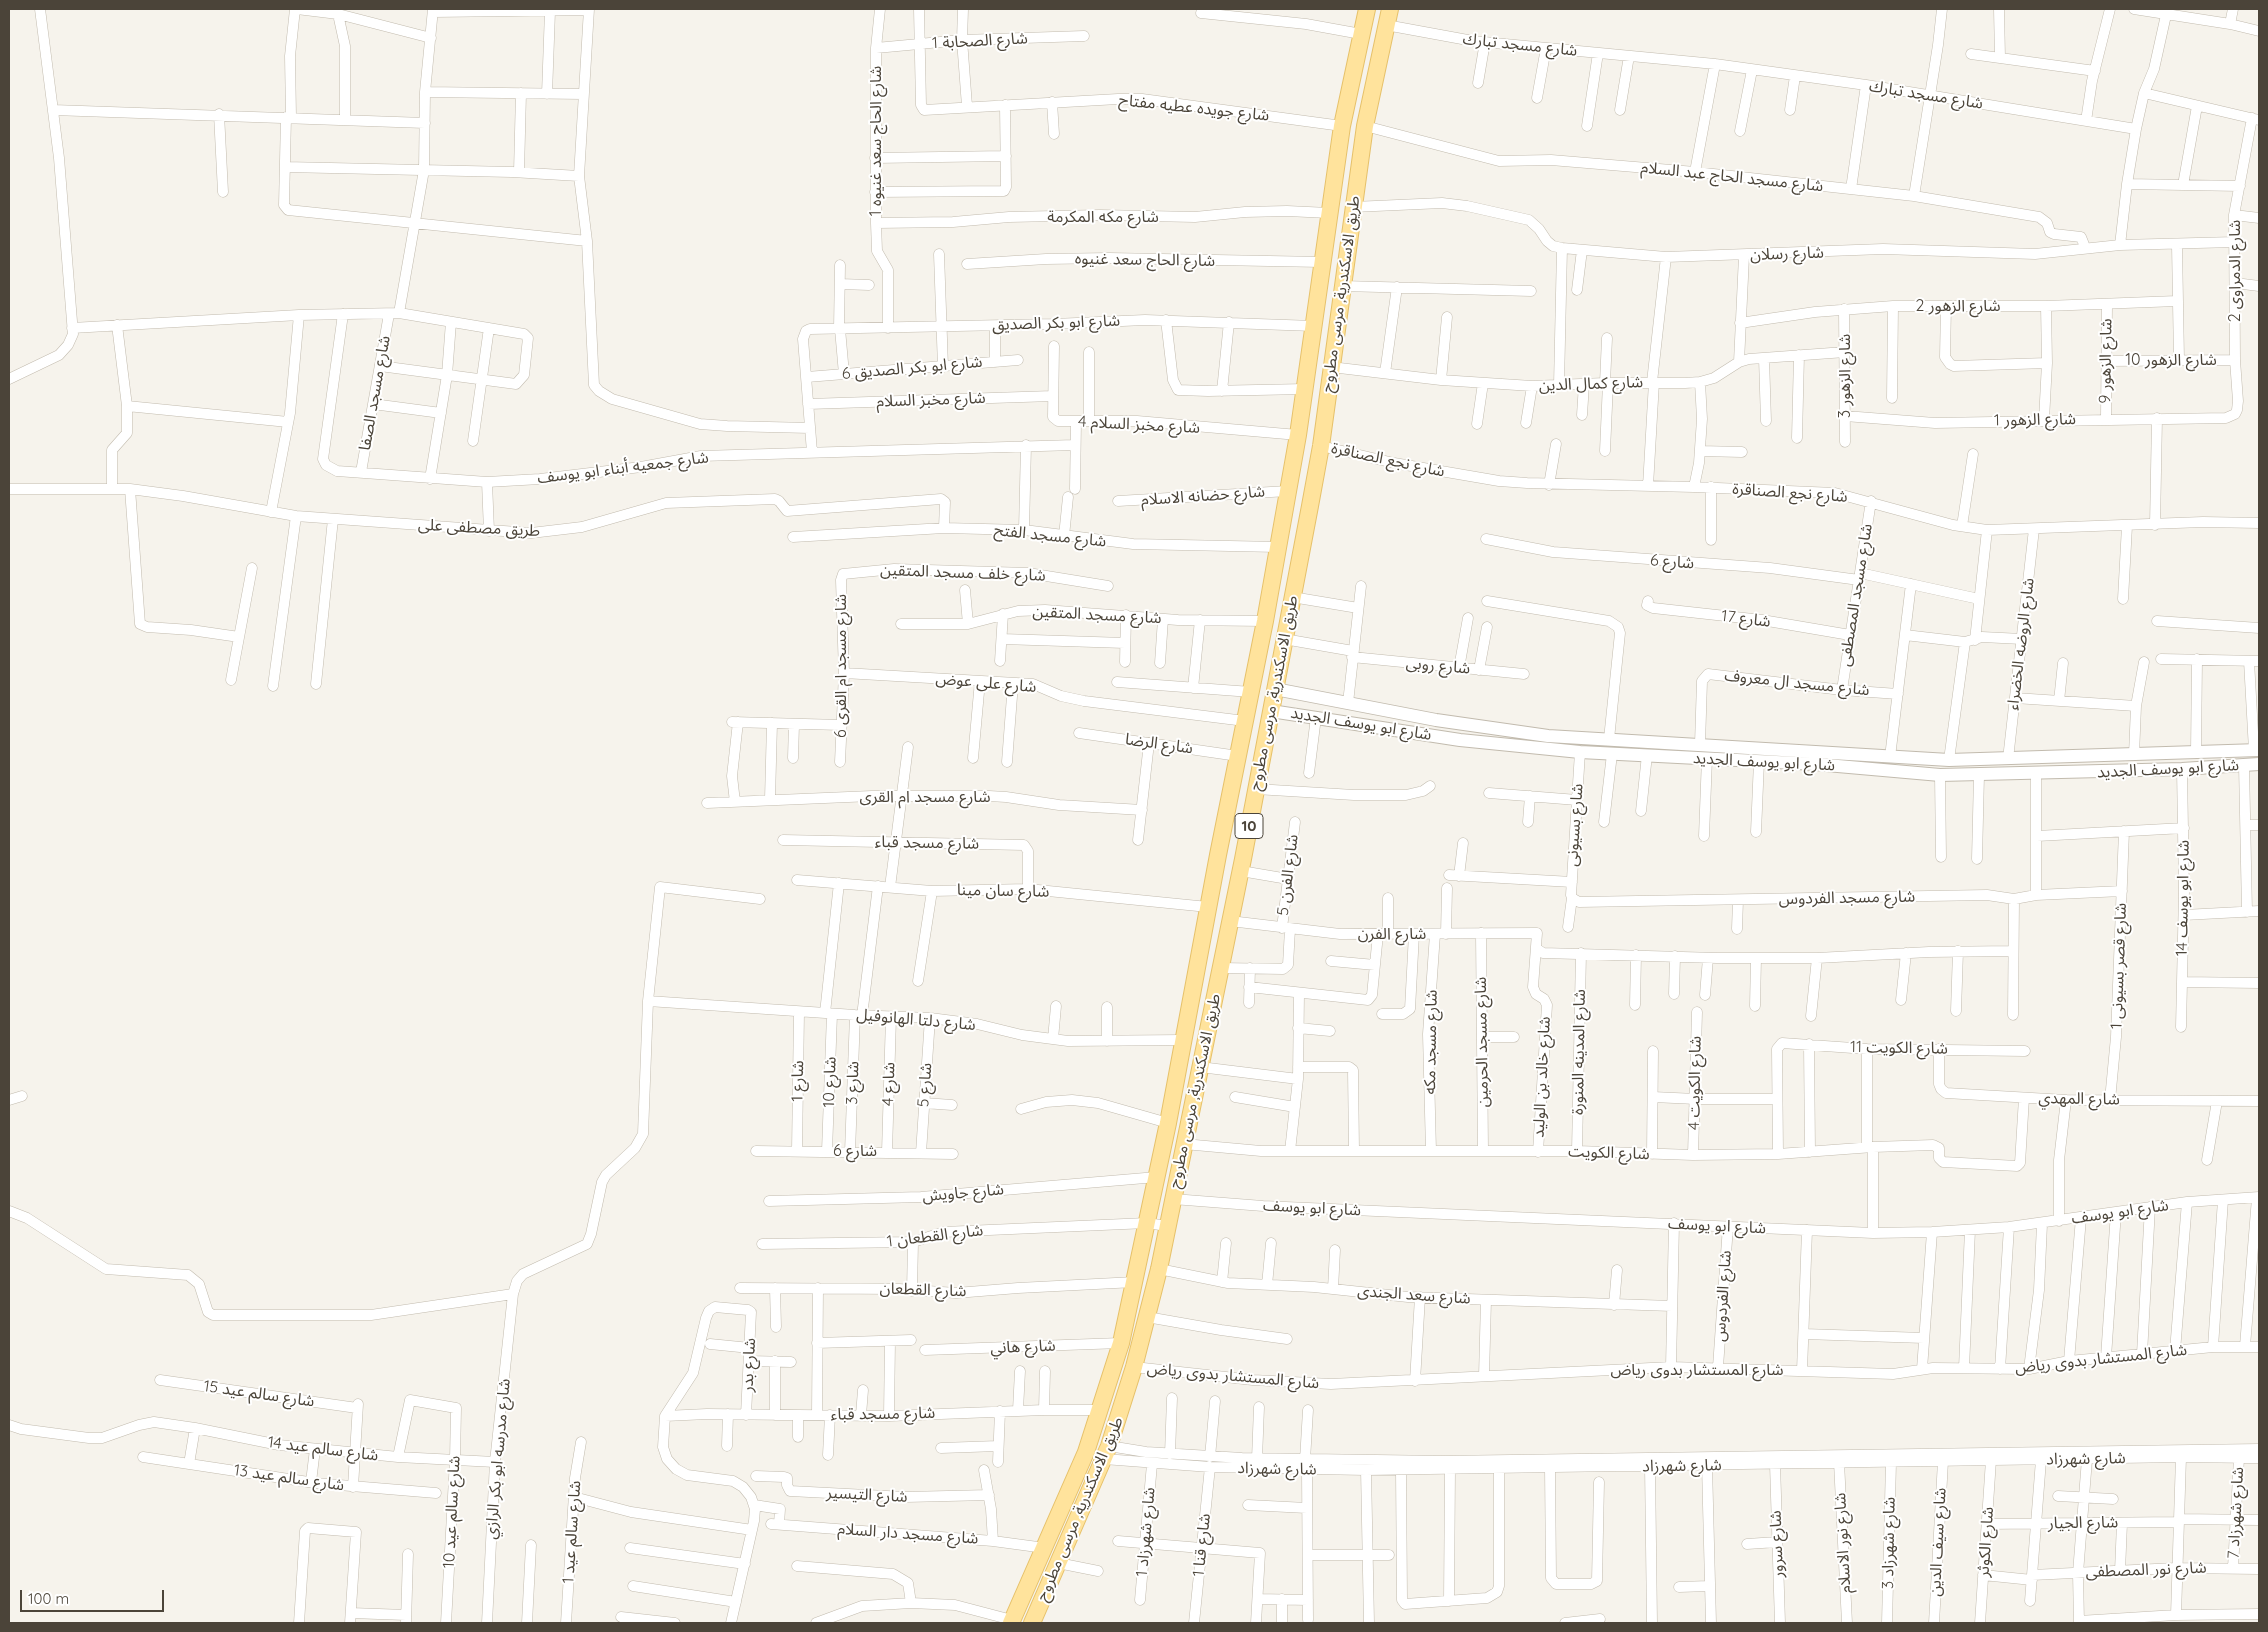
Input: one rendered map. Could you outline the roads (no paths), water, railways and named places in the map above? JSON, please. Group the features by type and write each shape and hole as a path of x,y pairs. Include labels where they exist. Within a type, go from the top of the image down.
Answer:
{"main road":[{"name":"طريق الاسكندرية, مرسى مطروح","path":"1012,1622 1069,1494 1101,1410 1122,1343 1168,1123 1218,855 1265,621 1298,435 1342,126 1367,9"},
{"name":"طريق الاسكندرية, مرسى مطروح","path":"1032,1623 1107,1452 1134,1367 1168,1226 1242,865 1321,446 1365,126 1390,9"},
{"path":"1287,496 1310,506"},
{"path":"1218,855 1242,865"}],"street":[{"path":"9,379 59,355 65,350 71,339 72,328 53,110 40,9"},
{"path":"431,38 338,14 296,9 290,56 284,205 288,210 587,241"},
{"name":"شارع الحاج سعد غنيوه 1","path":"880,9 876,48 876,224 877,251 888,270 888,328"},
{"path":"918,9 920,44"},
{"path":"963,9 962,40 967,106"},
{"path":"1914,196 1942,9"},
{"path":"1999,9 2000,58"},
{"path":"2086,121 2095,71 2110,9"},
{"path":"2134,9 2173,13 2259,31"},
{"path":"2230,24 2233,9"},
{"path":"433,10 589,10 578,176 587,241 593,379 599,391 612,399 700,424 810,428"},
{"name":"شارع مسجد الصفا","path":"361,472 380,366 394,313 424,170 425,92 433,10"},
{"path":"548,94 550,11"},
{"path":"1201,13 1306,24 1361,34"},
{"path":"2120,245 2127,184 2144,93 2173,13"},
{"path":"338,14 345,46 344,120"},
{"name":"شارع مسجد تبارك","path":"1386,26 1485,42 1715,64 1866,85 2136,129"},
{"name":"شارع الصحابة 1","path":"876,48 962,40 1084,36"},
{"path":"1478,84 1485,42"},
{"name":"شارع جويده عطيه مفتاح","path":"920,44 921,105 924,110 967,106 1142,99 1342,126"},
{"path":"1537,98 1546,48"},
{"path":"1587,126 1598,53"},
{"path":"1971,54 2095,71"},
{"path":"1620,110 1629,56"},
{"path":"1695,172 1715,64"},
{"path":"1740,131 1752,70"},
{"path":"1790,110 1795,76"},
{"path":"1851,189 1866,85"},
{"path":"425,92 583,94"},
{"path":"519,172 521,93"},
{"path":"2144,93 2256,119"},
{"path":"1052,102 1054,134"},
{"path":"876,192 1006,190 1005,105"},
{"path":"2183,185 2197,106"},
{"path":"53,110 219,114 425,123"},
{"path":"219,114 223,192"},
{"name":"شارع الدمراوى 2","path":"2226,418 2231,417 2237,410 2234,216 2256,119"},
{"name":"شارع مسجد الحاج عبد السلام","path":"1365,126 1499,161 1551,160 1695,172 1914,196 2039,217 2044,219 2048,228 2054,234 2081,237 2085,247"},
{"path":"875,158 1006,156"},
{"path":"285,167 519,172 578,176"},
{"path":"2127,184 2240,186"},
{"name":"شارع رسلان","path":"1353,208 1442,203 1467,206 1528,220 1539,229 1547,242 1562,248 1666,257 1744,256 1884,249 2035,254 2085,247 2234,242"},
{"name":"شارع مكه المكرمة","path":"876,224 1100,215 1195,217 1245,212 1329,213"},
{"path":"2234,216 2259,218"},
{"path":"2178,245 2178,360"},
{"path":"1559,385 1562,248"},
{"path":"1577,290 1582,250"},
{"path":"939,254 943,367"},
{"path":"1739,362 1744,256"},
{"path":"1648,486 1653,382 1666,257"},
{"name":"شارع الحاج سعد غنيوه","path":"967,264 1046,259 1108,258 1322,262"},
{"path":"840,264 840,329 844,374"},
{"path":"2235,283 2259,286"},
{"path":"840,284 869,285"},
{"path":"1342,286 1531,291"},
{"path":"1385,374 1397,287"},
{"name":"شارع الزهور 2","path":"1740,323 1844,309 1894,306 2046,306 2177,301"},
{"name":"شارع الزهور 9","path":"2106,418 2107,304"},
{"path":"1892,398 1894,306"},
{"path":"1946,306 1945,358 1954,366 2047,363"},
{"path":"2044,420 2047,363 2046,306"},
{"name":"شارع الزهور 3","path":"1844,309 1845,442"},
{"path":"72,328 299,315 394,313 527,336 524,375 516,384 380,366"},
{"name":"شارع جمعيه أبناء ابو يوسف","path":"343,314 323,459 326,465 337,471 487,482 577,475 641,467 701,456 1076,445"},
{"path":"271,512 288,422 299,315"},
{"path":"1441,380 1447,317"},
{"path":"1166,320 1174,386 1178,390 1304,389"},
{"name":"شارع ابو بكر الصديق","path":"807,377 803,339 806,332 810,330 1166,320 1314,326"},
{"path":"430,479 447,375 451,322"},
{"path":"1222,391 1229,322"},
{"path":"112,489 112,450 127,433 127,406 117,325"},
{"path":"995,326 995,362"},
{"path":"473,441 489,328"},
{"path":"1606,451 1607,338"},
{"name":"شارع مخبز السلام 4","path":"1054,346 1053,396 1055,420 1058,422 1137,421 1298,435"},
{"path":"1089,352 1089,421"},
{"name":"شارع كمال الدين","path":"1331,368 1441,380 1532,386 1700,382 1714,378 1739,362 1764,358 1845,352"},
{"path":"1797,438 1799,355"},
{"path":"1764,358 1766,420"},
{"name":"شارع ابو بكر الصديق 6","path":"807,377 1018,360"},
{"name":"شارع الزهور 10","path":"2106,361 2235,360"},
{"path":"807,377 812,452"},
{"path":"1694,487 1700,451 1702,419 1700,382"},
{"path":"1477,424 1483,383"},
{"path":"1582,415 1584,384"},
{"path":"1526,422 1532,386"},
{"name":"شارع مخبز السلام","path":"808,404 1053,396"},
{"path":"373,404 441,414"},
{"path":"127,406 288,422"},
{"name":"شارع الزهور 1","path":"1845,416 1935,423 2106,418 2226,418"},
{"path":"2154,525 2157,418"},
{"path":"1064,536 1072,493 1076,421"},
{"path":"1549,485 1556,444"},
{"path":"1024,530 1026,445"},
{"name":"شارع نجع الصناقرة","path":"1321,446 1422,468 1499,481 1549,485 1711,487 1835,493 1962,526 1987,530 2203,522 2259,523"},
{"path":"1700,451 1742,452"},
{"path":"1962,526 1973,454"},
{"path":"487,482 489,531"},
{"path":"1711,487 1711,540"},
{"name":"طريق مصطفى على","path":"9,489 130,489 183,496 296,516 531,534 574,528 666,503 754,499 777,500 787,510 941,499 945,502 944,528"},
{"path":"130,489 140,624 147,627 240,637"},
{"name":"شارع حضانه الاسلام","path":"1118,501 1287,496"},
{"name":"شارع مسجد المصطفى","path":"1842,690 1871,501"},
{"path":"273,686 296,516"},
{"path":"316,684 333,519"},
{"path":"2123,599 2127,526"},
{"name":"شارع مسجد الفتح","path":"793,536 944,528 1024,530 1132,544 1278,547"},
{"name":"شارع الروضه الخضراء","path":"2008,759 2034,529"},
{"path":"1948,760 1970,641 1980,599 1987,530"},
{"name":"شارع 6","path":"1486,539 1553,552 1583,553 1633,560 1770,568 1859,576 1912,584 1980,599"},
{"path":"231,680 252,568"},
{"name":"شارع خلف مسجد المتقين","path":"847,573 894,569 1028,573 1108,586"},
{"name":"شارع مسجد ام القرى 6","path":"840,762 844,673 840,580 847,573"},
{"path":"1890,757 1912,584"},
{"path":"1348,703 1361,586"},
{"path":"965,590 968,624"},
{"path":"1292,597 1358,608"},
{"path":"1487,601 1609,621 1618,627 1620,633 1609,740"},
{"name":"شارع 17","path":"1648,601 1647,605 1653,608 1762,620 1850,636"},
{"name":"شارع مسجد المتقين","path":"901,624 968,624 1003,614 1046,610 1163,619 1265,621"},
{"path":"1000,661 1003,614"},
{"path":"1125,662 1126,615"},
{"path":"1459,668 1468,618"},
{"path":"1160,663 1163,619"},
{"path":"1192,688 1200,620"},
{"path":"2157,621 2259,628"},
{"path":"1479,670 1486,626"},
{"path":"1905,634 1970,641 1982,637 2022,639"},
{"path":"1002,639 1126,643"},
{"name":"شارع روبى","path":"1284,639 1353,654 1459,668 1524,674"},
{"path":"2161,659 2254,661 2257,750"},
{"path":"2196,753 2197,660"},
{"path":"2134,755 2136,706 2144,662"},
{"path":"2059,701 2063,663"},
{"name":"شارع على عوض","path":"844,673 1033,684 1061,696 1084,701 1245,721"},
{"name":"شارع مسجد ال معروف","path":"1700,744 1702,681 1708,674 1842,690 1898,694"},
{"path":"973,758 980,681"},
{"path":"1117,682 1251,692"},
{"path":"1007,762 1013,683"},
{"name":"شارع ابو يوسف الجديد","path":"1275,688 1486,728 1548,736 1700,744 1940,775 2182,769 2259,764"},
{"path":"2015,698 2136,706"},
{"name":"شارع ابو يوسف الجديد","path":"1271,711 1460,740 1580,752 1759,761 1890,757 1948,760 2008,759 2257,750"},
{"path":"1309,773 1316,717"},
{"path":"735,802 732,776 735,722 841,725"},
{"path":"770,799 772,723"},
{"path":"792,758 794,724"},
{"name":"شارع الرضا","path":"1079,733 1238,756"},
{"path":"1138,840 1149,743"},
{"path":"890,887 908,747"},
{"name":"شارع بسيونى","path":"1568,927 1572,898 1570,895 1580,752"},
{"path":"1604,822 1612,754"},
{"path":"1642,811 1647,755"},
{"path":"1704,836 1707,758"},
{"path":"1756,832 1759,761"},
{"path":"2244,765 2247,912"},
{"name":"شارع ابو يوسف 14","path":"2180,1027 2184,915 2182,769"},
{"path":"2036,774 2036,895"},
{"path":"1940,775 1941,857"},
{"path":"1977,859 1979,775"},
{"path":"1256,789 1326,794 1389,795 1415,794 1430,786"},
{"path":"1489,793 1577,800"},
{"name":"شارع مسجد ام القرى","path":"707,803 770,799 902,796 1006,797 1059,805 1142,810"},
{"path":"1528,822 1530,796"},
{"name":"شارع الفرن 5","path":"1250,968 1280,970 1286,968 1288,879 1295,822"},
{"path":"2246,825 2259,825"},
{"path":"2037,836 2184,828"},
{"name":"شارع قصر بسيونى 1","path":"2110,1100 2116,1037 2124,831"},
{"name":"شارع مسجد قباء","path":"783,840 1024,844 1028,851 1028,889"},
{"path":"1463,843 1454,875 1572,882"},
{"path":"1242,865 1288,879"},
{"name":"شارع سان مينا","path":"797,880 932,891 1028,889 1208,907"},
{"path":"828,1013 839,883"},
{"name":"شارع 3","path":"850,1152 858,1015 878,886"},
{"path":"9,1211 26,1218 106,1269 188,1276 199,1284 208,1312 214,1315 371,1315 513,1294 517,1281 523,1274 587,1244 591,1234 602,1182 606,1175 640,1142 644,1134 648,1001 660,887 760,899"},
{"path":"1446,934 1447,888"},
{"path":"918,981 932,891"},
{"name":"شارع مسجد الفردوس","path":"1572,898 1579,902 1987,895 2014,899 2036,895 2122,891"},
{"path":"1388,898 1388,934"},
{"path":"2014,899 2014,1015"},
{"path":"1737,929 1738,900"},
{"path":"2184,915 2259,911"},
{"name":"شارع الفرن","path":"1230,921 1340,934 1535,932 1538,936 1537,949"},
{"name":"شارع مسجد الحرمين","path":"1481,933 1483,1151"},
{"path":"1249,987 1368,1000 1372,995 1378,934"},
{"path":"1382,1014 1403,1014 1410,1009 1414,934"},
{"name":"شارع مسجد مكه","path":"1431,1151 1428,1034 1435,934"},
{"path":"1537,949 1543,953 1708,958 1817,958 1906,952 2014,951"},
{"name":"شارع خالد بن الوليد","path":"1537,949 1533,987 1536,994 1544,999 1547,1004 1538,1152"},
{"path":"1956,1012 1958,951"},
{"path":"1902,1000 1906,952"},
{"name":"شارع المدينه المنورة","path":"1577,1151 1581,953"},
{"path":"1636,955 1636,1005"},
{"path":"1674,956 1674,994"},
{"path":"1705,995 1708,958"},
{"path":"1755,1006 1756,958"},
{"path":"1810,1016 1817,958"},
{"path":"1331,961 1375,965"},
{"path":"1221,968 1250,968 1249,1003"},
{"path":"2182,982 2259,983"},
{"path":"1290,1151 1298,1079 1299,993"},
{"name":"شارع دلتا الهانوفيل","path":"648,1001 799,1012 930,1018 977,1024 1022,1035 1053,1039 1183,1040"},
{"path":"1053,1039 1056,1006"},
{"path":"1107,1007 1107,1040"},
{"name":"شارع 1","path":"797,1151 799,1012"},
{"name":"شارع الكويت 4","path":"1694,1155 1697,1012"},
{"name":"شارع 10","path":"827,1151 828,1013"},
{"name":"شارع 4","path":"887,1152 892,1017"},
{"name":"شارع 5","path":"921,1153 930,1018"},
{"path":"1298,1028 1330,1031"},
{"path":"1482,1037 1514,1037"},
{"name":"شارع الكويت 11","path":"1778,1099 1777,1049 1786,1042 1867,1049 2025,1051"},
{"path":"1809,1044 1810,1152"},
{"path":"1867,1049 1873,1233"},
{"name":"شارع المهدي","path":"1939,1049 1939,1084 1941,1089 1946,1092 2066,1100 2259,1102"},
{"path":"1652,1154 1653,1051"},
{"path":"1298,1067 1343,1066 1353,1070 1354,1151"},
{"path":"1200,1067 1298,1079"},
{"path":"9,1100 22,1096"},
{"path":"1235,1097 1295,1107"},
{"path":"1653,1097 1778,1099 1778,1154"},
{"name":"شارع الكويت","path":"1184,1144 1261,1151 1577,1151 1694,1155 1778,1154 1870,1147 1936,1145 1939,1148 1939,1158 1943,1162 2019,1164 2024,1098"},
{"path":"1021,1109 1046,1102 1072,1100 1098,1103 1168,1123"},
{"path":"2059,1221 2059,1160 2066,1100"},
{"path":"2207,1160 2217,1101"},
{"path":"924,1103 952,1105"},
{"name":"شارع 6","path":"756,1151 953,1154"},
{"name":"شارع جاويش","path":"769,1201 921,1197 1157,1177"},
{"path":"2245,1346 2258,1198"},
{"name":"شارع ابو يوسف","path":"1173,1199 1272,1206 1873,1233 1932,1232 2009,1227 2042,1224 2187,1202 2258,1198"},
{"path":"2213,1347 2223,1200"},
{"path":"2174,1351 2187,1202"},
{"path":"2142,1354 2150,1207"},
{"path":"2106,1357 2116,1212"},
{"path":"2069,1361 2081,1218"},
{"name":"شارع القطعان 1","path":"762,1244 913,1242 944,1232 1147,1222 1168,1226"},
{"path":"1671,1366 1674,1223"},
{"path":"2029,1370 2038,1290 2042,1224"},
{"name":"شارع الفردوس","path":"1718,1367 1728,1226"},
{"path":"2000,1369 2009,1227"},
{"path":"1802,1371 1807,1230"},
{"path":"1964,1368 1970,1230"},
{"path":"1922,1369 1932,1232"},
{"path":"912,1291 913,1242"},
{"path":"1267,1285 1271,1242"},
{"path":"1222,1282 1226,1243"},
{"path":"1333,1289 1334,1250"},
{"name":"شارع سعد الجندى","path":"1158,1270 1222,1282 1420,1297 1672,1306"},
{"path":"1614,1305 1617,1270"},
{"name":"شارع القطعان","path":"740,1288 818,1288 956,1293 1135,1282"},
{"path":"775,1288 776,1327"},
{"path":"817,1415 818,1288"},
{"name":"شارع مدرسه ابو بكر الرازي","path":"486,1623 495,1462 513,1294"},
{"path":"1415,1381 1420,1297"},
{"path":"1484,1376 1486,1300"},
{"name":"شارع بدر","path":"665,1416 694,1373 709,1310 715,1307 748,1310 751,1315 746,1415"},
{"path":"1147,1317 1287,1339"},
{"path":"1804,1334 1924,1338"},
{"path":"817,1343 911,1340"},
{"path":"889,1416 890,1341"},
{"name":"شارع هاني","path":"925,1350 1122,1343"},
{"path":"710,1344 750,1348"},
{"name":"شارع المستشار بدوى رياض","path":"1134,1367 1292,1383 1415,1381 1671,1366 1898,1374 1922,1369 2029,1370 2069,1361 2106,1357 2213,1347 2259,1347"},
{"path":"749,1360 791,1362"},
{"path":"775,1361 775,1415"},
{"path":"1018,1410 1020,1371"},
{"path":"1044,1410 1045,1371"},
{"name":"شارع سالم عيد 15","path":"160,1380 358,1406 355,1453"},
{"path":"861,1415 863,1390"},
{"path":"1170,1454 1172,1398"},
{"name":"شارع سالم عيد 10","path":"398,1457 410,1400 451,1406 457,1410 446,1623"},
{"name":"شارع قنا 1","path":"1194,1623 1215,1401"},
{"path":"1257,1459 1259,1407"},
{"name":"شارع مسجد قباء","path":"665,1416 728,1414 889,1416 1018,1410 1101,1410"},
{"path":"1308,1410 1306,1465 1308,1620"},
{"path":"998,1462 1000,1411"},
{"path":"727,1446 728,1414"},
{"path":"798,1415 798,1437"},
{"path":"828,1455 830,1415"},
{"path":"665,1416 663,1447 667,1459 676,1469 688,1475 733,1481 743,1487 751,1497 754,1505 752,1530 731,1623"},
{"name":"شارع سالم عيد 14","path":"9,1425 30,1430 102,1438 138,1425 154,1422 195,1428 253,1441 315,1449 398,1457 495,1462"},
{"path":"189,1464 195,1428"},
{"name":"شارع سالم عيد 1","path":"566,1623 574,1497 581,1442"},
{"path":"941,1448 998,1446"},
{"path":"311,1482 315,1449"},
{"name":"شارع شهرزاد","path":"1107,1452 1170,1454 1210,1462 1306,1465 1550,1467 1650,1466 1692,1462 1707,1465 1775,1464 1839,1462 1878,1458 1891,1462 2181,1457 2234,1455 2259,1449"},
{"name":"شارع شهرزاد","path":"1107,1452 1152,1464 1257,1459 1366,1470 1878,1458 2234,1455 2259,1458"},
{"path":"353,1487 355,1453"},
{"name":"شارع شهرزاد 7","path":"2233,1568 2236,1519 2234,1455"},
{"name":"شارع سالم عيد 13","path":"143,1457 311,1482 436,1493"},
{"path":"2176,1615 2181,1457"},
{"path":"2087,1459 2078,1573 2079,1622 2176,1615 2211,1619 2259,1614"},
{"name":"شارع الكوثر","path":"1980,1623 1991,1460"},
{"path":"2030,1601 2041,1460"},
{"name":"شارع سيف الدين","path":"1934,1623 1943,1461"},
{"name":"شارع نور الاسلام","path":"1839,1462 1847,1623"},
{"name":"شارع شهرزاد 3","path":"1887,1623 1891,1462"},
{"name":"شارع شهرزاد 1","path":"1140,1600 1152,1464"},
{"name":"شارع سرور","path":"1775,1464 1780,1623"},
{"path":"1707,1465 1711,1623"},
{"path":"1401,1470 1402,1600 1405,1604 1487,1598 1497,1592 1499,1586 1494,1466"},
{"path":"1650,1466 1652,1623"},
{"path":"1550,1467 1551,1578 1556,1584 1591,1584 1597,1581 1599,1482"},
{"path":"1449,1601 1450,1469"},
{"path":"984,1470 989,1495 993,1541"},
{"path":"1366,1470 1369,1623"},
{"name":"شارع التيسير","path":"756,1476 787,1478 787,1485 790,1491 906,1497 989,1495"},
{"path":"2058,1496 2113,1499"},
{"path":"574,1497 630,1512 752,1530"},
{"name":"شارع مسجد دار السلام","path":"754,1505 777,1508 780,1512 775,1524 993,1541 1045,1548"},
{"path":"1248,1505 1307,1508"},
{"name":"شارع الجيار","path":"1987,1524 2259,1520"},
{"path":"2120,1571 2122,1523"},
{"path":"299,1623 305,1531 308,1528 356,1532 350,1618 406,1619 408,1554"},
{"path":"1118,1541 1260,1553 1256,1623"},
{"path":"1747,1544 1777,1542"},
{"path":"527,1623 531,1545"},
{"path":"630,1548 745,1564"},
{"path":"1308,1555 1389,1555"},
{"path":"1058,1563 1098,1571"},
{"path":"797,1566 893,1574 908,1583 911,1603"},
{"name":"شارع نور المصطفى","path":"1983,1576 2032,1577 2176,1568 2259,1569"},
{"path":"633,1586 736,1602"},
{"path":"1680,1587 1709,1586"},
{"path":"1258,1599 1308,1600"},
{"path":"1282,1599 1282,1623"},
{"path":"816,1623 862,1606 911,1603 955,1605 1012,1622"},
{"path":"621,1617 675,1623"},
{"path":"1565,1623 1600,1619"}]}
